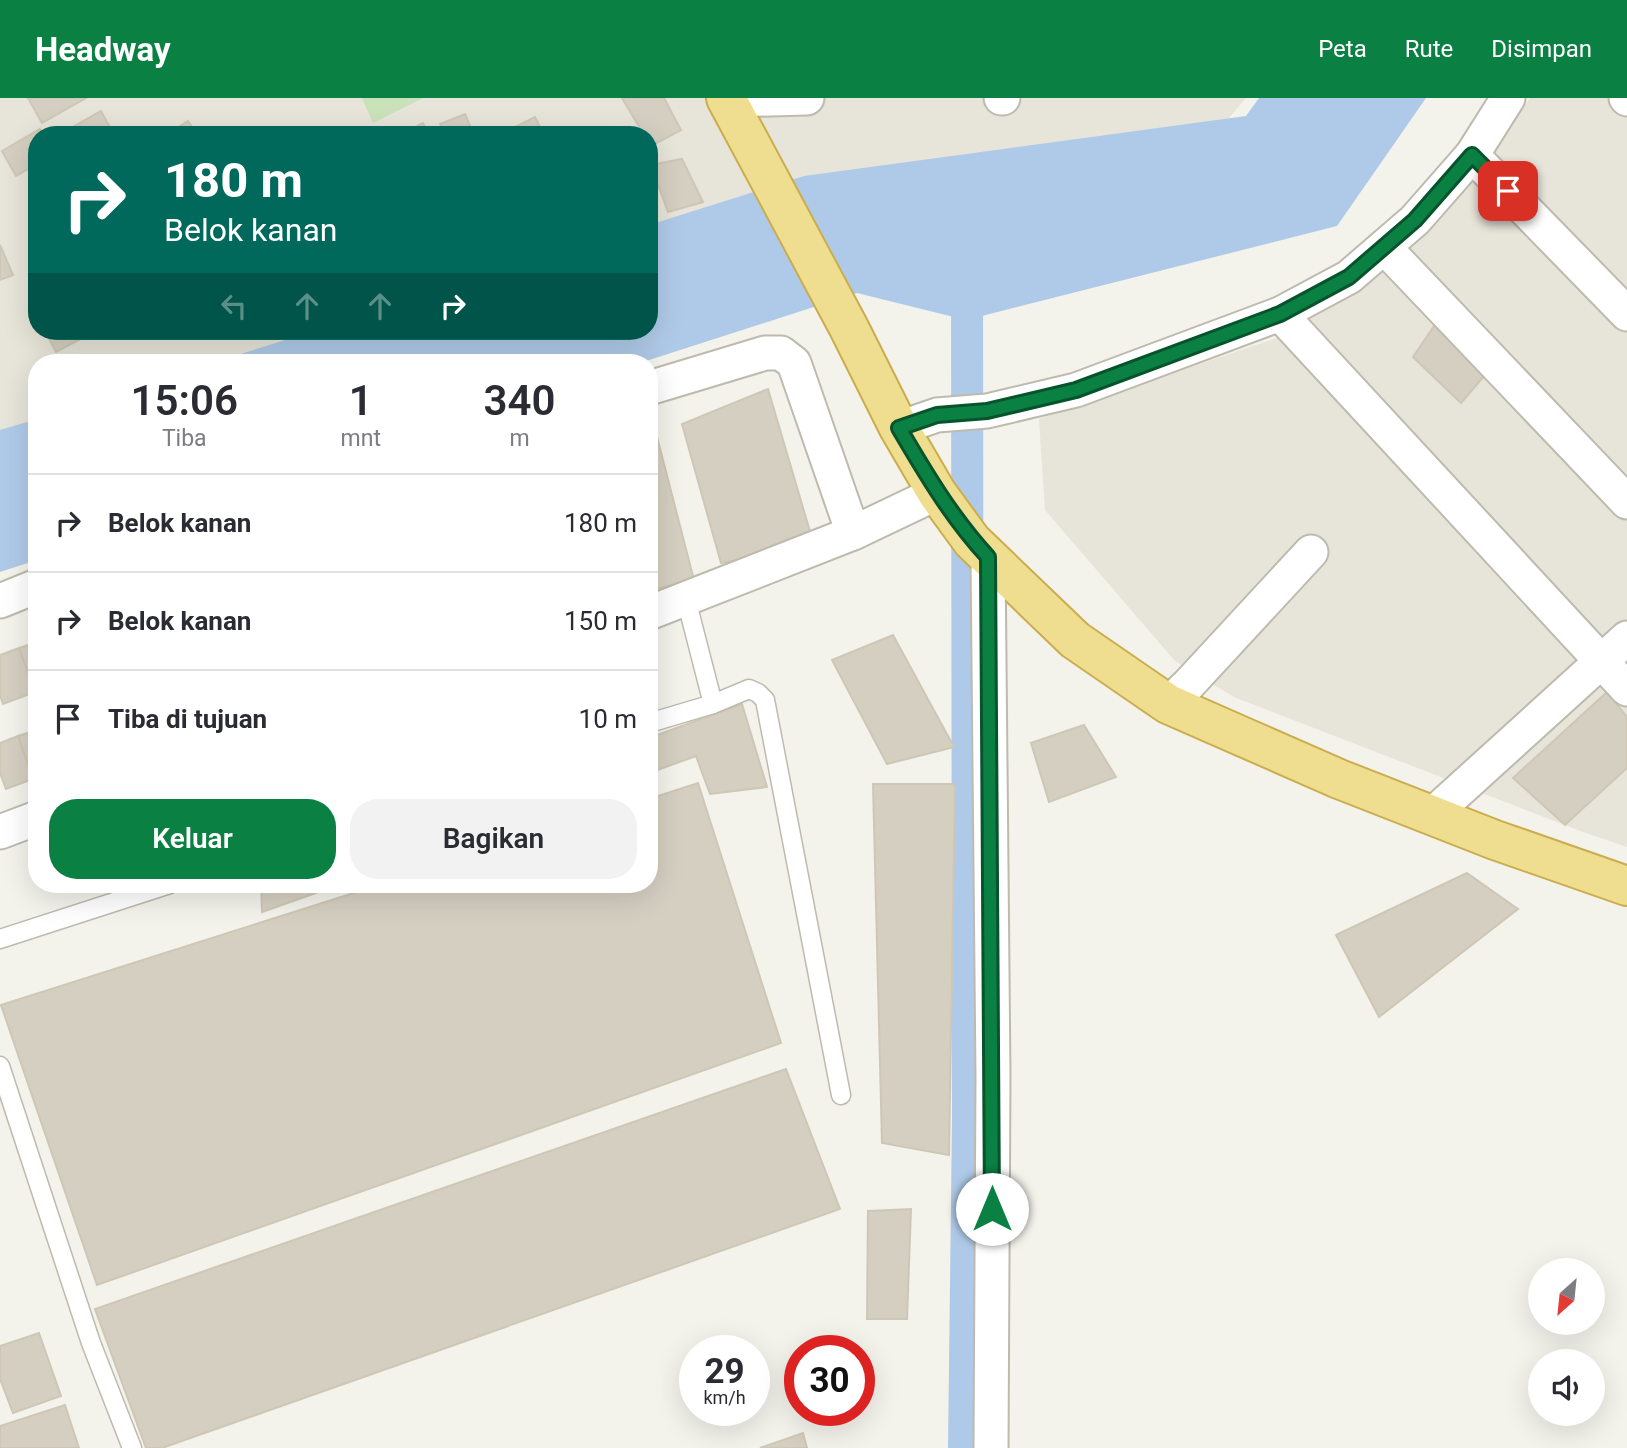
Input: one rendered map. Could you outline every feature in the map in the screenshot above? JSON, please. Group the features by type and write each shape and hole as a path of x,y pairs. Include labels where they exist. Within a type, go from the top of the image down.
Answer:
{"highway":[{"path":"726,99 849,328 899,428 939,496 972,541 1075,639 1168,704 1339,779 1627,887"}],"street":[{"path":"726,99 807,98"},
{"path":"899,428 937,415 972,412 1076,390 1280,314 1349,277 1415,220 1472,155 1508,98"},
{"path":"1472,155 1627,314"},
{"path":"1384,247 1627,502"},
{"path":"1280,314 1627,689"},
{"path":"658,385 765,353 781,353 794,363 853,533"},
{"path":"658,610 939,496"},
{"path":"1168,704 1311,552"},
{"path":"988,557 993,1062 991,1448"},
{"path":"0,601 28,590"},
{"path":"1432,815 1627,638"},
{"path":"0,832 28,821"}],"lane":[{"path":"686,599 713,704"},
{"path":"658,720 713,704 749,689 765,700 841,1095"},
{"path":"0,939 142,893"},
{"path":"0,1066 91,1343 132,1448"}],"shaded area":[{"path":"0,98 1246,98 1213,137 658,237 658,126 28,126 28,340 309,340 261,354 28,354 28,423 0,431"},
{"path":"1530,98 1627,98 1627,847 1234,697 1175,661 1045,510 1039,419 1291,333 1458,194"}],"green space":[{"path":"362,98 423,98 373,123"}],"water":[{"path":"1259,98 1426,98 1337,226 966,320 857,293 658,357 658,354 241,354 285,340 658,340 658,222 804,176 1246,116"},
{"path":"28,422 28,563 0,572 0,430"}],"building":[{"path":"28,98 86,98 42,123"},
{"path":"622,98 664,98 681,130 658,142 658,126 639,126"},
{"path":"101,111 109,126 75,126"},
{"path":"465,114 470,126 441,126 440,124"},
{"path":"535,117 540,126 517,126"},
{"path":"28,136 28,169 16,176 2,151"},
{"path":"682,159 703,202 668,212 658,184 658,164"},
{"path":"0,245 13,275 0,280"},
{"path":"1436,323 1486,374 1461,403 1413,357"},
{"path":"50,340 79,340 56,352"},
{"path":"768,389 814,545 721,563 682,424"},
{"path":"658,441 694,580 658,588"},
{"path":"893,635 954,747 887,764 832,660"},
{"path":"28,645 28,673 19,648"},
{"path":"19,648 28,673 28,695 3,704 0,695 0,655"},
{"path":"1607,692 1627,717 1627,768 1565,825 1513,778"},
{"path":"742,704 767,787 710,794 696,756 658,770 658,735"},
{"path":"1084,725 1116,777 1049,802 1031,743"},
{"path":"28,733 28,765 18,736"},
{"path":"18,736 28,765 28,781 6,789 0,773 0,743"},
{"path":"698,783 781,1043 97,1285 1,1005 354,893 658,893 658,796"},
{"path":"873,784 955,784 949,1155 882,1143"},
{"path":"1467,873 1518,909 1379,1017 1336,935"},
{"path":"261,893 316,893 262,912"},
{"path":"786,1069 840,1209 162,1448 146,1448 95,1309"},
{"path":"911,1209 907,1319 867,1319 868,1211"},
{"path":"39,1333 61,1396 13,1413 0,1379 0,1346"},
{"path":"65,1405 79,1448 0,1448 0,1426"},
{"path":"803,1433 807,1448 760,1448"}],"waterway":[{"path":"964,1448 968,1120 967,280"}],"route":[{"path":"992,1209 988,557 972,541 937,493 899,428 937,415 987,411 1076,390 1280,314 1349,277 1415,220 1472,155 1508,191"}]}
